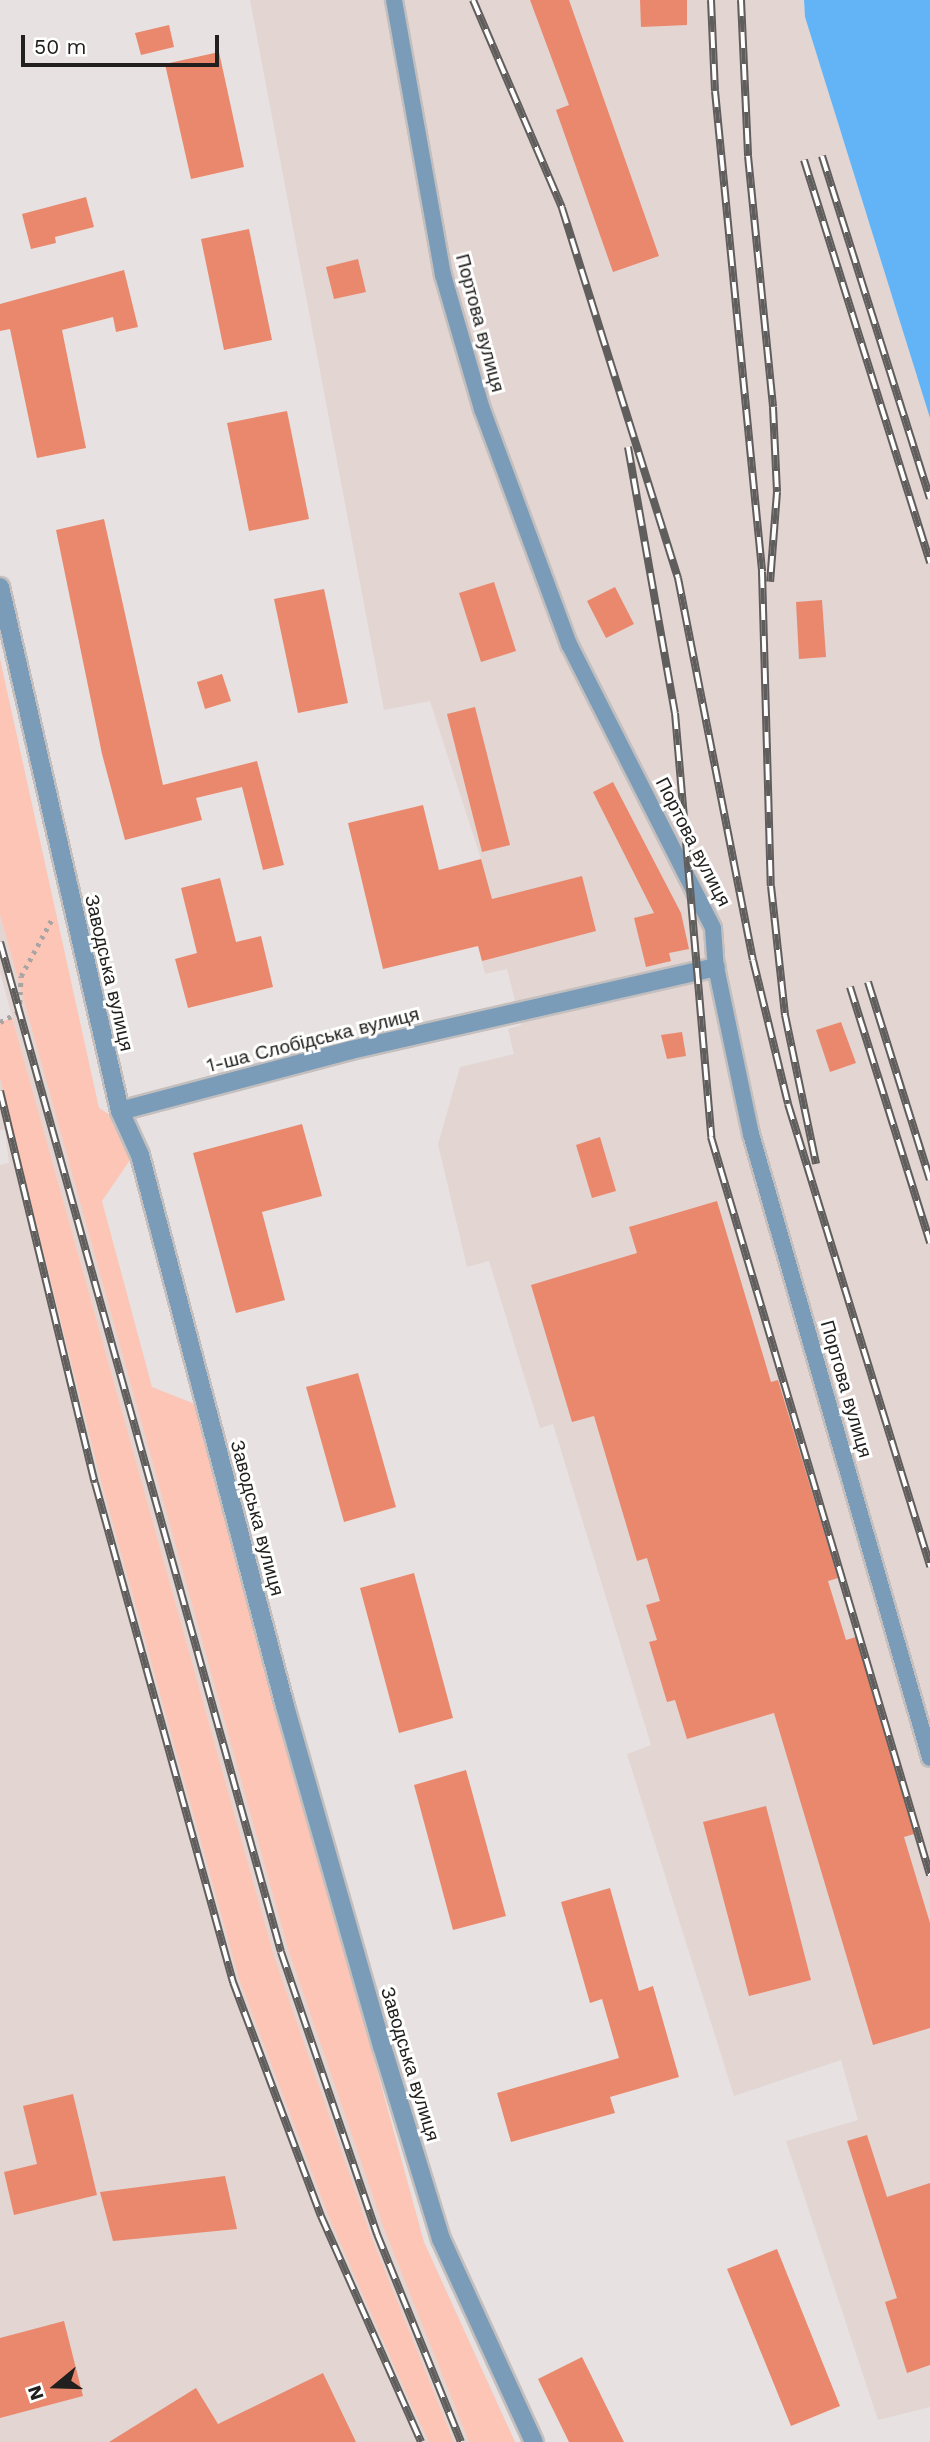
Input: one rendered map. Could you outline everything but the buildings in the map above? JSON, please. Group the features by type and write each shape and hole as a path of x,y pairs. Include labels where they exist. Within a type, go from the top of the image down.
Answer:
{"street":[{"name":"Заводська вулиця","path":"0,587 120,1111 140,1156 285,1706 437,2226 534,2442"},
{"name":"1-ша Слобідська вулиця","path":"120,1111 517,1011 716,967"}],"lane":[{"name":"Портова вулиця","path":"394,0 443,275 482,409 569,644 713,928 716,967 751,1134 930,1758"}],"path":[{"path":"0,1022 19,1012 21,976 32,949 70,898"}],"shaded area":[{"path":"250,0 804,0 805,17 930,418 930,2407 878,2420 786,2141 858,2120 841,2060 734,2096 627,1754 651,1745 553,1424 540,1428 489,1261 467,1267 438,1144 460,1067 514,1054 508,1029 521,1025 507,969 485,974 467,902 481,859 430,701 384,710"},
{"path":"0,659 99,1108 117,1119 130,1160 102,1201 152,1387 195,1404 424,2242 515,2442 469,2442 384,2229 288,1949 0,915"},
{"path":"0,915 288,1949 384,2229 469,2442 454,2442 371,2236 274,1956 0,972"},
{"path":"12,1017 274,1956 371,2236 454,2442 429,2442 411,2404 328,2215 239,1979 101,1481 0,1078 0,1023"},
{"path":"0,1078 101,1481 239,1979 328,2215 429,2442 0,2442 0,1165 9,1163 5,1130 0,1130"}],"water":[{"path":"804,0 930,0 930,418 805,17"}],"railway":[{"path":"473,0 562,208 678,578 753,960 788,1104 930,1567"},
{"path":"711,0 715,91 762,572 771,886 785,1015 816,1164"},
{"path":"741,0 748,156 773,407 777,492 770,582"},
{"path":"822,156 930,498"},
{"path":"804,160 930,563"},
{"path":"628,447 675,713 711,1137 930,1875"},
{"path":"0,942 281,1952 377,2234 461,2442"},
{"path":"868,982 930,1180"},
{"path":"850,987 930,1243"},
{"path":"0,1091 95,1483 233,1982 321,2216 421,2442"}]}
